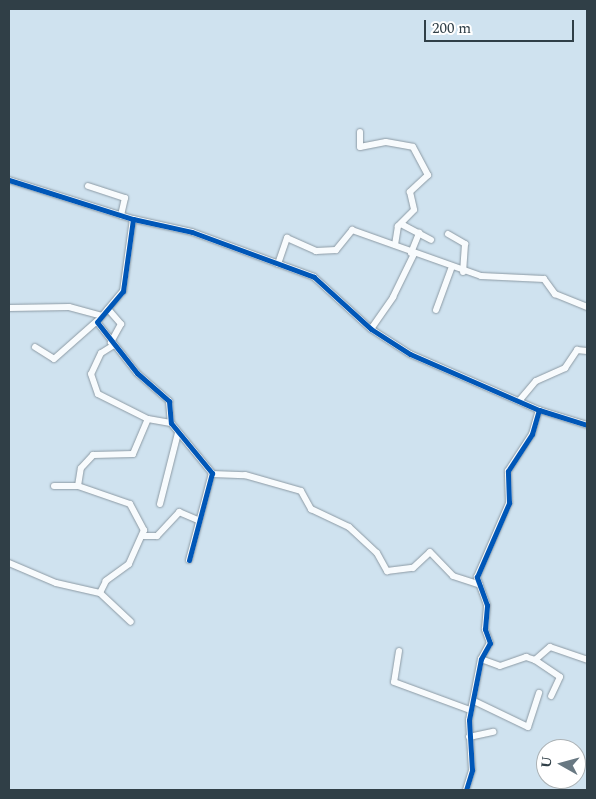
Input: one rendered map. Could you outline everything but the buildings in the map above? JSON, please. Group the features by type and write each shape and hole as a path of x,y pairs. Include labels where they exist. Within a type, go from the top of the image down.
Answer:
{"street":[{"path":"360,132 360,147 394,142 420,154 428,178 410,192 414,210 401,224 395,246"},
{"path":"9,180 121,216 192,232 324,283 371,329 416,357 538,410 587,425"},
{"path":"88,186 125,198 121,216"},
{"path":"35,347 54,359 99,318 123,292 133,219"},
{"path":"401,224 431,240"},
{"path":"278,264 287,238 316,251 336,250 352,230 451,269 507,280 516,275 544,279 555,294 587,308"},
{"path":"371,329 393,297 413,253 419,233"},
{"path":"448,234 465,244 463,272"},
{"path":"436,310 451,269"},
{"path":"9,308 62,306 99,318 113,344 169,401 171,423 178,431 185,446 212,474 245,475 302,491 311,509 349,527 377,553 387,571 413,568 430,552 453,576 480,585"},
{"path":"108,309 121,324 113,344 101,353 91,382 102,398 125,404 148,420 171,423"},
{"path":"519,401 536,381 565,368 577,350 587,351"},
{"path":"466,790 472,770 469,737 470,710 474,701 481,659 490,640 485,629 487,605 477,577 510,499 508,471 532,434 538,410"},
{"path":"78,486 81,468 93,455 132,454 148,420"},
{"path":"160,504 178,431"},
{"path":"189,560 198,520 212,474"},
{"path":"54,486 78,486 130,504 144,528 143,536 129,564 106,581 100,593"},
{"path":"143,536 156,536 179,512 198,520"},
{"path":"9,563 56,583 100,593 131,622"},
{"path":"535,660 550,647 587,660"},
{"path":"400,651 394,682 470,710"},
{"path":"481,659 500,666 526,657 535,660 560,677 551,696"},
{"path":"474,701 525,727 539,693"},
{"path":"469,737 493,732"}],"cycle path":[{"path":"9,180 133,219 192,232 314,277 371,329 410,354 539,410 587,425"},
{"path":"133,219 123,291 97,322 137,373 169,401 171,423 212,473 189,560"},
{"path":"466,790 472,770 469,720 481,659 490,643 485,629 487,605 477,577 509,503 508,471 532,434 539,410"}]}
